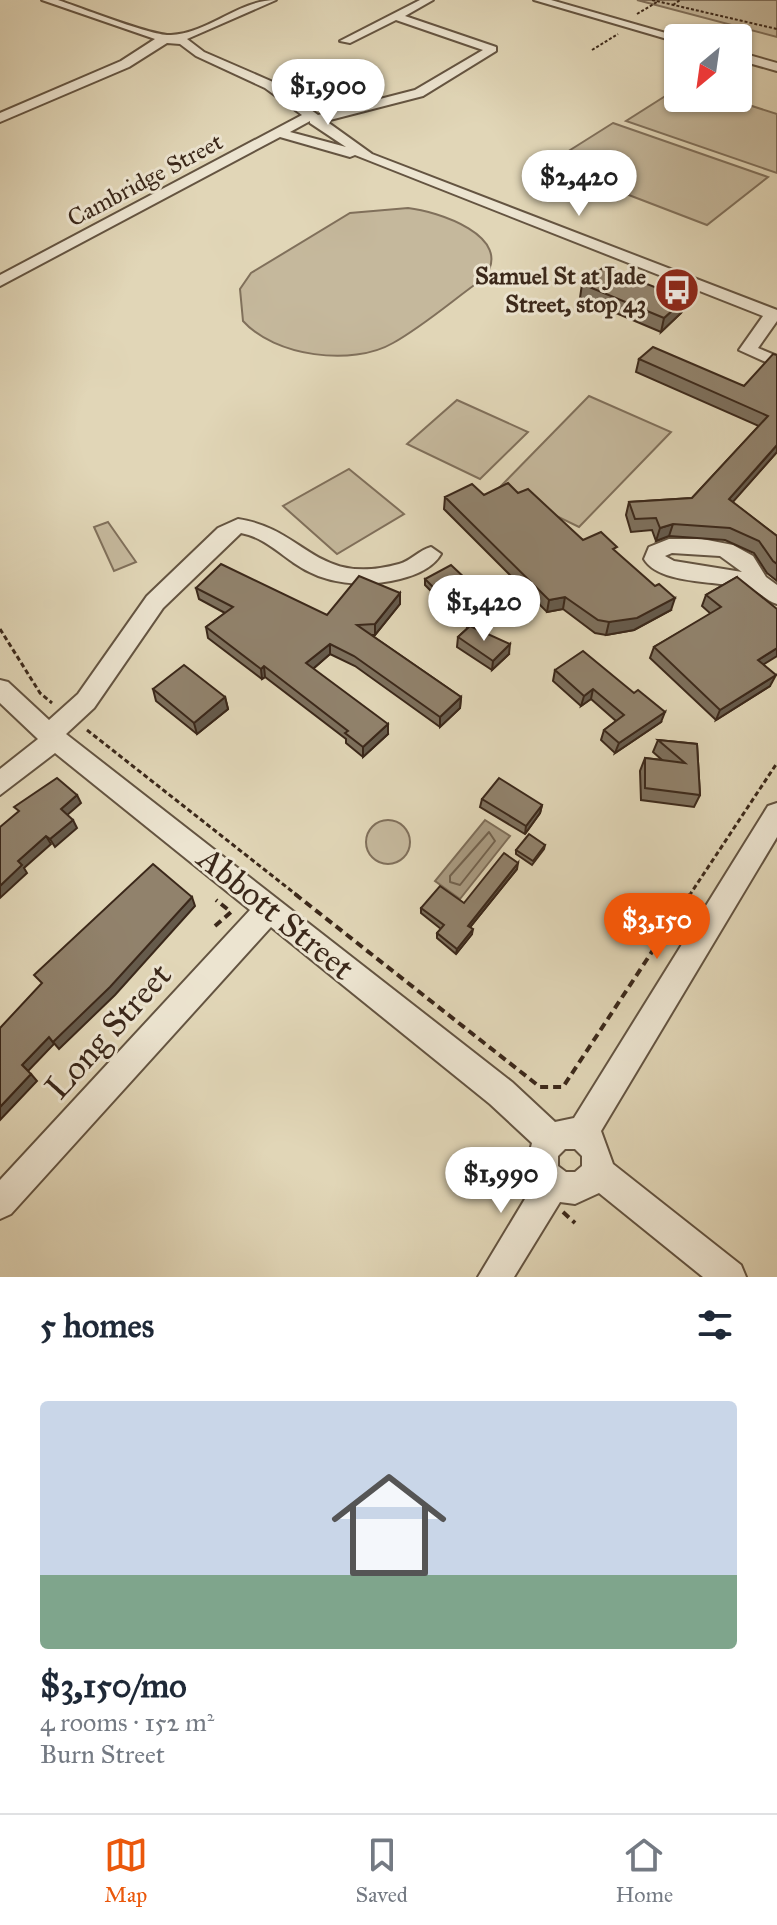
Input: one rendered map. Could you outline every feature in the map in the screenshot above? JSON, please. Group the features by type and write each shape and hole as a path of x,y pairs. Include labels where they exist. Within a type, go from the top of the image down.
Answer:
{"street":[{"path":"47,0 186,45 269,85 367,157"},
{"path":"65,7 83,0"},
{"path":"125,64 168,39 197,33 271,0"},
{"path":"346,41 428,0"},
{"path":"539,0 664,35"},
{"path":"65,7 78,16 150,47 227,67"},
{"name":"Cambridge Street","path":"0,281 312,118 419,93 492,49 395,16"},
{"path":"0,118 125,64 186,45 197,33"},
{"path":"752,60 777,67"},
{"path":"0,99 22,109"},
{"path":"281,133 367,157 775,315 747,350 777,362"},
{"path":"0,784 58,731 155,602 225,533 238,526 250,527 272,536 321,570 335,573 408,570 431,554"},
{"path":"758,582 777,596"},
{"name":"Abbott Street","path":"0,689 58,731 270,908 501,1093 566,1137"},
{"path":"557,1196 543,1155 566,1137 777,814"},
{"name":"Long Street","path":"0,1203 270,908"},
{"path":"495,1277 562,1188 579,1189 592,1179 596,1170 593,1151 566,1137"},
{"path":"596,1170 729,1277"}],"path":[{"path":"652,0 777,29"},
{"path":"673,5 680,0"},
{"path":"626,21 657,2"},
{"path":"592,50 623,30 617,27"},
{"path":"0,629 40,693 58,731 540,1087 563,1087 777,763"},
{"path":"215,926 231,912 216,900"},
{"path":"557,1196 575,1223"}],"shaded area":[{"path":"637,0 777,0 777,37 752,30 752,24 728,24"},
{"path":"664,97 664,112 752,112 752,106 777,114 777,173 626,121"},
{"path":"613,123 768,177 707,225 548,164"},
{"path":"408,208 436,214 468,228 490,250 491,263 484,278 416,328 376,350 336,356 293,350 274,343 243,321 240,289 251,273 350,213"},
{"path":"589,396 671,432 579,527 499,488"},
{"path":"457,400 528,432 480,479 407,444"},
{"path":"349,469 404,514 337,554 283,506"},
{"path":"108,522 136,562 114,571 94,527"},
{"path":"388,820 404,826 410,842 404,858 388,864 372,858 366,842 372,826"}],"water":[{"path":"485,820 510,836 460,899 435,881"}],"building":[{"path":"604,267 685,299 664,318 582,284"},
{"path":"653,347 744,386 773,354 777,355 777,445 729,499 777,536 777,564 759,541 730,528 673,524 660,528 656,518 635,519 629,502 692,498 768,416 639,359"},
{"path":"508,483 518,493 528,489 583,540 601,532 617,547 613,549 655,586 659,584 675,598 637,618 609,622 598,620 565,597 549,600 445,497 472,484 484,495"},
{"path":"221,564 327,615 359,576 400,593 375,624 357,625 461,697 440,717 354,656 330,644 306,663 388,724 363,747 345,733 348,731 264,666 261,669 206,627 233,607 196,588"},
{"path":"451,565 503,614 467,621 425,579"},
{"path":"737,577 777,609 777,648 758,660 776,675 720,710 654,647 721,607 706,595"},
{"path":"470,626 510,644 493,661 458,637"},
{"path":"583,651 634,693 638,690 665,712 619,743 604,730 624,715 593,689 584,696 555,670"},
{"path":"184,665 225,697 194,723 153,689"},
{"path":"658,740 697,744 700,795 645,788 645,758 685,763"},
{"path":"57,778 77,795 61,809 73,820 50,839 46,836 18,861 22,865 0,886 0,827 19,811 14,807"},
{"path":"499,778 542,805 526,826 482,799"},
{"path":"529,834 545,845 533,861 516,850"},
{"path":"504,853 518,863 468,926 473,929 457,949 437,933 444,925 421,908 440,886 464,903"},
{"path":"153,864 192,897 110,987 53,1042 49,1037 22,1065 31,1074 0,1107 0,1028 42,983 34,975"}],"place":[{"name":"Samuel St at Jade Street, stop 43","path":"677,290"}]}
